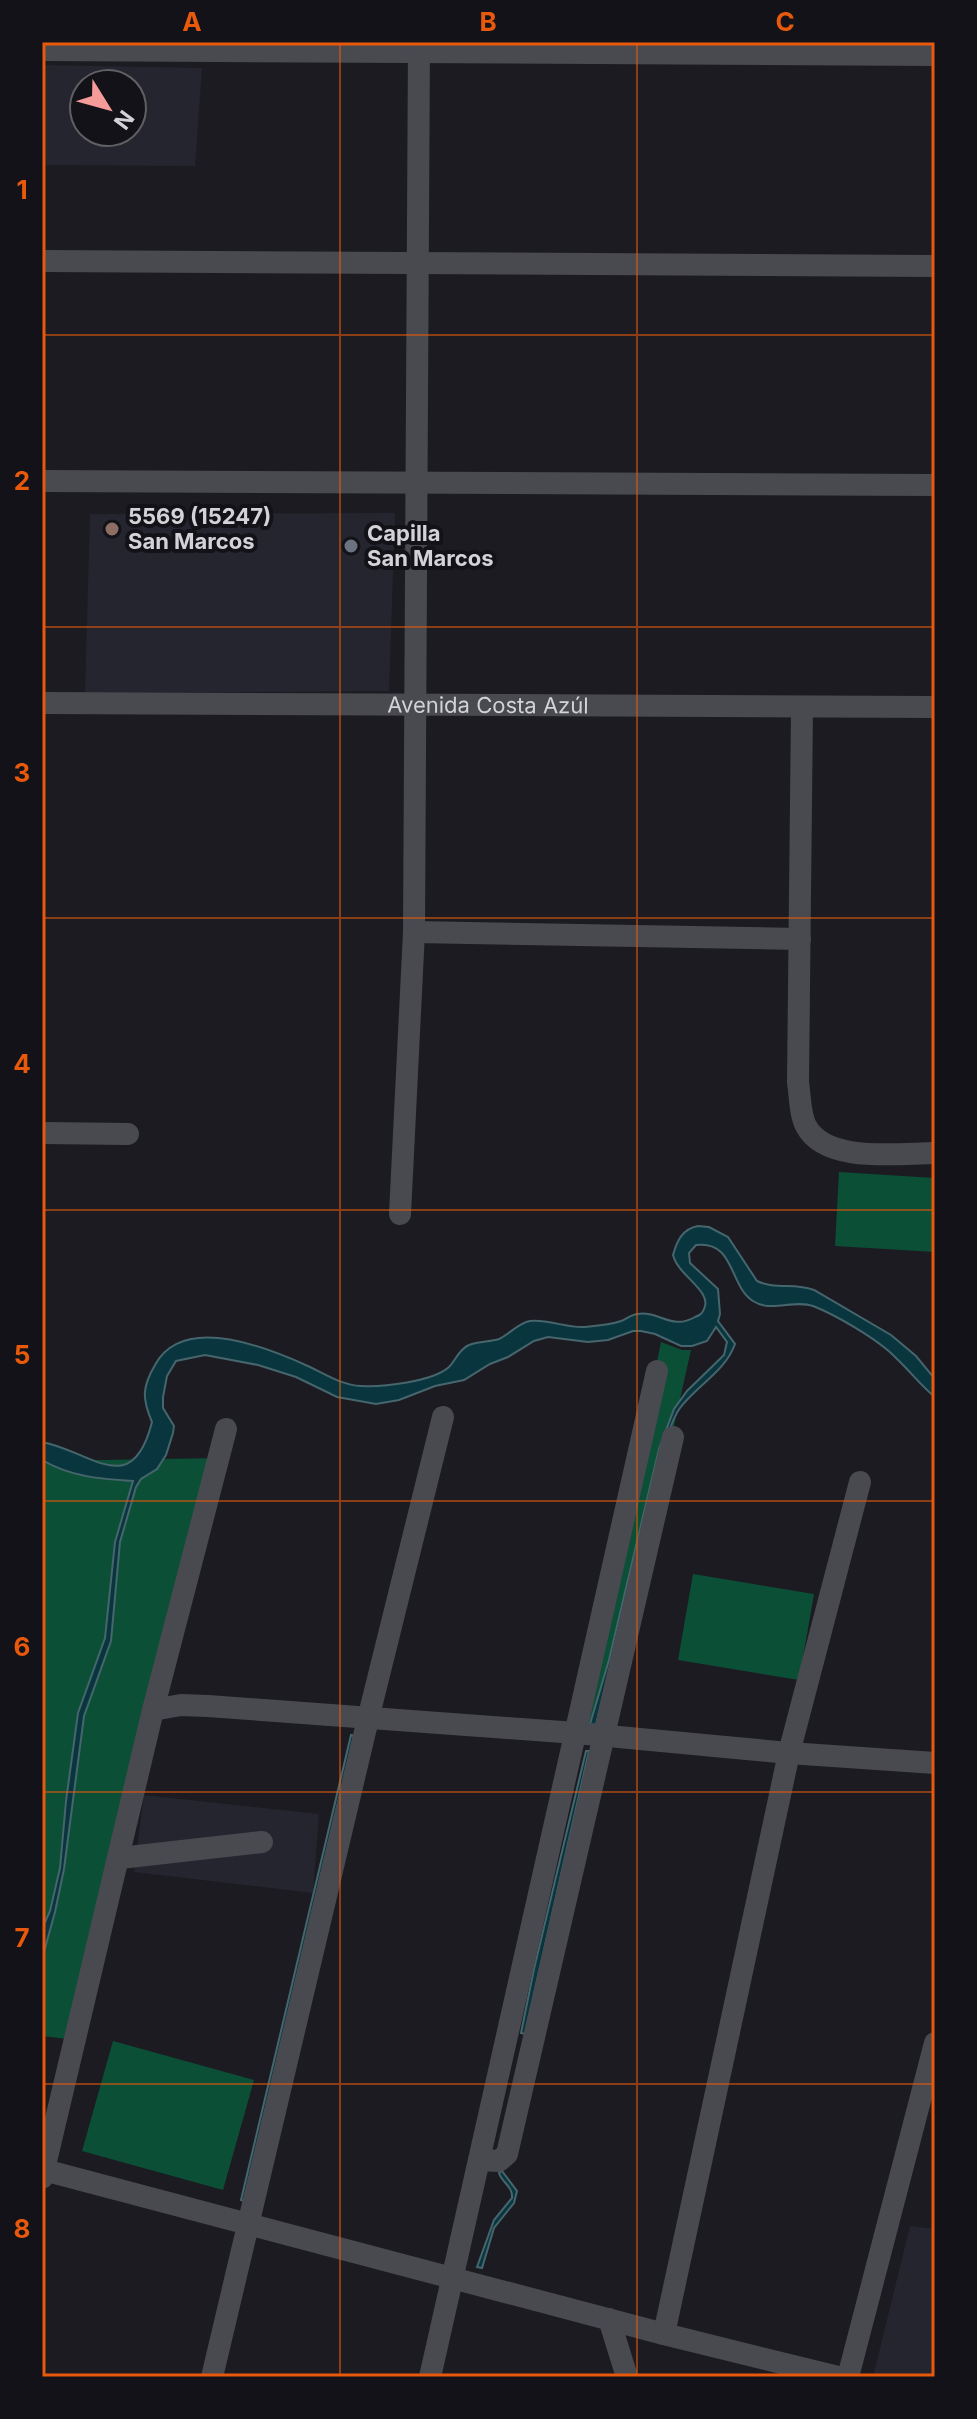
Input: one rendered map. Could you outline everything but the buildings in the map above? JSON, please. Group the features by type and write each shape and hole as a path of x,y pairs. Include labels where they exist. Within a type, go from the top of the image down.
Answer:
{"street":[{"path":"42,50 418,47 935,55"},
{"path":"400,1214 414,932 418,47"},
{"path":"42,261 935,266"},
{"path":"42,481 935,485"},
{"name":"Avenida Costa Azúl","path":"42,703 935,707"},
{"path":"802,708 798,1082 805,1125 820,1142 840,1151 935,1153"},
{"path":"414,932 800,939"},
{"path":"42,1133 128,1134"},
{"path":"430,2377 657,1371"},
{"path":"212,2377 443,1417"},
{"path":"226,1429 153,1710 43,2174 249,2224 838,2377"},
{"path":"479,2160 499,2161 507,2154 673,1437"},
{"path":"664,2334 789,1753 860,1482"},
{"path":"153,1710 181,1705 208,1706 935,1763"},
{"path":"120,1858 262,1842"},
{"path":"848,2377 935,2043"},
{"path":"609,2319 627,2377"}],"shaded area":[{"path":"42,65 202,68 195,166 42,165"},
{"path":"395,513 389,691 85,693 90,514"},
{"path":"144,1795 319,1814 313,1893 134,1872"},
{"path":"910,2226 935,2229 935,2377 873,2377"}],"green space":[{"path":"839,1172 935,1178 935,1252 835,1246"},
{"path":"661,1342 691,1350 607,1725 589,1727 585,1719"},
{"path":"222,1458 76,2040 42,2036 42,1461"},
{"path":"693,1574 814,1594 799,1680 678,1660"},
{"path":"113,2041 254,2080 223,2190 82,2151"}],"water":[{"path":"698,1226 709,1227 728,1237 757,1281 814,1290 891,1335 916,1356 935,1379 935,1397 888,1351 833,1315 806,1304 767,1306 753,1301 745,1294 718,1250 709,1245 696,1245 689,1253 690,1263 718,1289 718,1321 735,1344 725,1363 687,1400 674,1418 662,1451 596,1725 590,1724 609,1660 659,1449 674,1409 687,1391 724,1355 727,1342 716,1327 707,1341 692,1346 681,1346 641,1331 588,1342 548,1337 534,1341 464,1380 376,1404 337,1397 296,1377 258,1365 205,1355 176,1361 167,1376 163,1397 163,1408 174,1426 173,1433 166,1455 157,1469 141,1479 136,1487 120,1542 111,1641 84,1716 64,1869 42,1959 42,1929 50,1911 60,1868 78,1713 105,1638 115,1542 133,1481 86,1476 53,1466 42,1460 42,1442 108,1465 121,1465 133,1460 144,1446 152,1422 145,1393 151,1373 168,1349 185,1341 228,1339 250,1344 293,1359 341,1382 370,1386 407,1382 441,1372 466,1347 499,1339 530,1321 584,1327 645,1314 672,1321 687,1321 702,1313 704,1296 681,1270 673,1255 681,1236"},
{"path":"351,1735 354,1736 244,2201 241,2200"},
{"path":"586,1751 589,1751 525,2034 521,2033 534,1969"},
{"path":"502,2171 517,2191 514,2203 494,2228 482,2268 477,2267 494,2220 512,2198 511,2190 499,2173"}],"place":[{"name":"5569 (15247) San Marcos","path":"112,529"},
{"name":"Capilla San Marcos","path":"351,546"}]}
